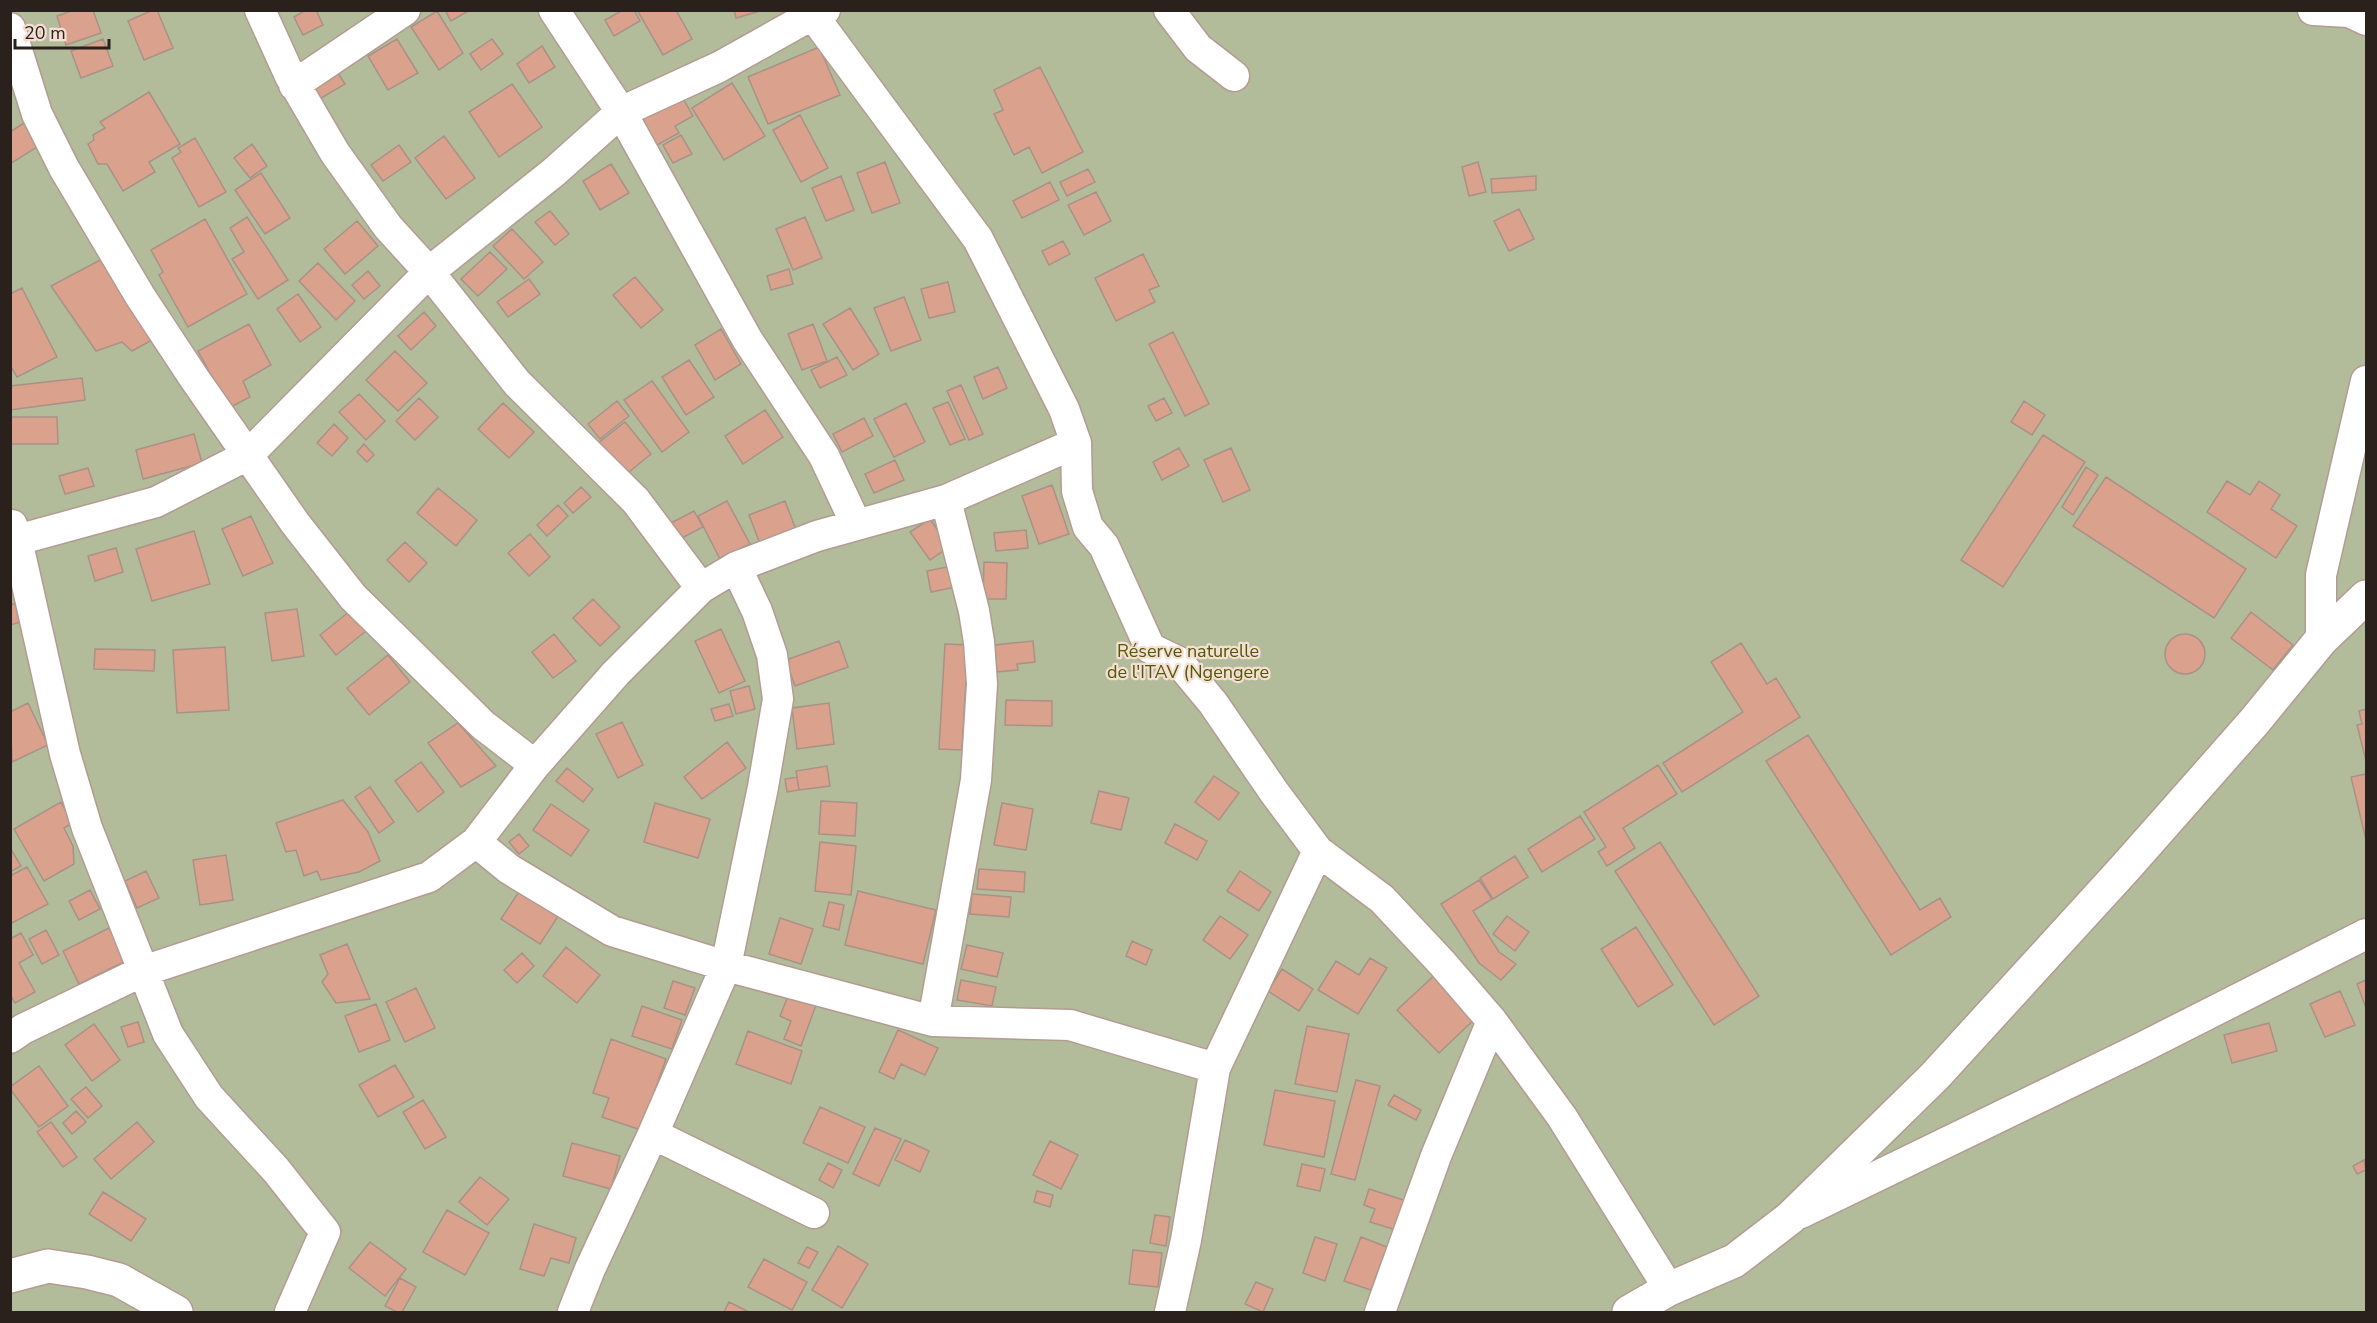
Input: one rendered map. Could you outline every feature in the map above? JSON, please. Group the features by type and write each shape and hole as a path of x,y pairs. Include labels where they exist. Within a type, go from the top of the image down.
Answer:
{"street":[{"path":"260,10 294,85 335,153 388,227 429,272 517,383 636,501 701,588"},
{"path":"294,85 405,10"},
{"path":"554,10 621,112 747,339 825,456 856,524"},
{"path":"1169,10 1198,48 1234,76"},
{"path":"2313,10 2349,12 2367,20"},
{"path":"290,1312 325,1233 276,1170 209,1097 168,1034 84,818 65,754 13,536 156,502 248,455 429,272 554,172 621,112 719,67 815,12 978,239 1064,409 1076,443 1077,491 1088,527 1104,546 1150,648 1179,662 1213,703 1318,851 1382,899 1443,963 1492,1021 1562,1117 1669,1289"},
{"path":"10,28 37,114 64,168 140,296 295,523 353,597 483,725 535,765"},
{"path":"2321,640 2321,575 2367,381"},
{"path":"14,1026 143,972 429,877 476,842 535,765 616,674 701,588 736,567 817,536 946,500 1076,443"},
{"path":"933,1021 976,780 982,684 974,611 946,500"},
{"path":"573,1312 590,1269 653,1134 726,966 763,787 778,699 772,655 757,611 736,567"},
{"path":"1629,1312 1669,1289 1734,1261 1790,1218 1935,1076 2134,859 2254,722 2321,640 2367,597"},
{"path":"476,842 509,869 612,931 726,966 933,1021 1070,1025 1215,1068"},
{"path":"1178,1311 1215,1068 1318,851"},
{"path":"1790,1218 2131,1053 2367,934"},
{"path":"1380,1312 1436,1156 1492,1021"},
{"path":"653,1134 814,1213"},
{"path":"10,1276 48,1266 87,1272 119,1280 176,1312"}],"green space":[{"name":"Réserve naturelle de l'ITAV (Ngengere","path":"11,11 2366,11 2366,1312 11,1312"}],"building":[{"path":"74,10 93,10 101,33 66,45 57,16"},
{"path":"157,10 173,48 144,60 128,21"},
{"path":"306,10 316,10 323,25 303,35 294,17"},
{"path":"445,10 470,10 451,21"},
{"path":"623,10 634,10 640,21 614,36 605,20"},
{"path":"637,10 676,10 692,39 663,55"},
{"path":"734,10 764,10 736,18"},
{"path":"437,11 463,53 439,70 411,27"},
{"path":"103,39 113,66 81,78 71,51"},
{"path":"397,39 418,73 388,90 368,56"},
{"path":"492,39 503,54 481,70 470,54"},
{"path":"542,46 555,67 529,83 517,64"},
{"path":"819,47 840,95 768,124 748,77"},
{"path":"1040,67 1083,152 1042,173 1029,147 1014,155 994,114 1003,110 994,90"},
{"path":"336,70 345,84 318,100 309,86"},
{"path":"732,83 765,136 724,160 692,108"},
{"path":"512,84 542,127 499,157 469,112"},
{"path":"149,92 180,144 149,162 155,172 123,191 107,164 98,164 88,144 94,140 93,135 105,128 100,122"},
{"path":"681,95 693,116 675,126 679,133 657,145 641,116"},
{"path":"800,115 828,168 801,182 773,130"},
{"path":"30,119 45,142 10,164 10,132"},
{"path":"681,135 692,154 673,163 663,145"},
{"path":"444,136 475,178 446,199 415,158"},
{"path":"195,138 226,192 199,207 172,158 181,152 178,148"},
{"path":"252,144 267,166 250,178 234,158"},
{"path":"399,145 411,162 383,181 371,165"},
{"path":"885,162 900,203 872,213 857,173"},
{"path":"1478,162 1486,192 1469,196 1462,167"},
{"path":"611,164 629,193 600,210 583,181"},
{"path":"1088,169 1095,182 1067,196 1060,182"},
{"path":"261,173 290,218 265,234 235,190"},
{"path":"841,176 854,210 826,221 812,188"},
{"path":"1536,176 1536,190 1492,193 1491,179"},
{"path":"1050,182 1059,200 1022,218 1013,201"},
{"path":"1096,192 1111,221 1084,235 1068,205"},
{"path":"1519,209 1534,239 1509,251 1494,221"},
{"path":"550,211 569,234 555,245 535,222"},
{"path":"247,217 288,280 258,299 232,259 244,252 230,228"},
{"path":"805,217 822,258 793,270 776,229"},
{"path":"205,219 247,294 188,327 159,275 163,272 151,250"},
{"path":"357,221 378,246 345,274 324,249"},
{"path":"512,229 543,262 524,279 493,246"},
{"path":"1063,241 1070,254 1049,265 1042,251"},
{"path":"490,252 507,269 478,296 461,279"},
{"path":"1143,254 1159,286 1149,290 1155,302 1116,321 1095,278"},
{"path":"102,259 152,340 132,351 122,342 96,351 51,286"},
{"path":"318,263 355,301 336,320 299,281"},
{"path":"789,269 793,284 771,290 767,276"},
{"path":"368,271 380,286 364,299 352,285"},
{"path":"635,277 663,310 641,328 613,295"},
{"path":"529,279 540,294 508,317 497,302"},
{"path":"948,282 955,312 929,318 921,289"},
{"path":"22,288 57,357 17,377 10,365 10,294"},
{"path":"298,294 321,327 300,342 277,309"},
{"path":"904,297 921,340 891,351 874,308"},
{"path":"850,308 879,354 853,370 823,324"},
{"path":"424,312 436,326 411,350 398,336"},
{"path":"249,324 271,365 243,381 250,397 229,408 198,351"},
{"path":"813,324 827,361 802,370 788,334"},
{"path":"721,329 741,364 715,380 695,345"},
{"path":"1173,332 1209,404 1185,416 1149,344"},
{"path":"395,351 427,383 398,411 366,380"},
{"path":"837,357 847,375 820,388 811,370"},
{"path":"689,360 714,397 686,415 662,377"},
{"path":"998,367 1007,388 983,399 974,377"},
{"path":"82,378 85,400 10,410 10,386"},
{"path":"652,381 689,432 662,452 624,400"},
{"path":"961,385 983,434 969,440 947,391"},
{"path":"359,394 385,421 366,440 339,412"},
{"path":"419,398 438,417 415,440 396,421"},
{"path":"1164,398 1172,413 1156,421 1148,406"},
{"path":"617,401 629,416 600,439 588,424"},
{"path":"2024,401 2045,415 2032,435 2011,422"},
{"path":"948,402 965,439 950,445 933,408"},
{"path":"503,403 534,432 509,458 478,429"},
{"path":"906,403 925,442 894,457 874,419"},
{"path":"765,410 783,437 743,464 725,436"},
{"path":"10,417 57,417 58,444 10,444"},
{"path":"864,418 873,436 842,452 833,434"},
{"path":"625,422 651,454 623,477 597,444"},
{"path":"334,424 348,438 332,456 317,443"},
{"path":"194,434 202,463 143,479 136,450"},
{"path":"2043,435 2085,462 2003,587 1961,560"},
{"path":"364,444 374,455 367,462 357,452"},
{"path":"1179,448 1189,466 1162,480 1153,462"},
{"path":"1231,448 1250,490 1223,502 1204,460"},
{"path":"895,460 904,480 874,493 865,474"},
{"path":"2086,467 2098,475 2073,515 2062,507"},
{"path":"88,468 94,486 65,494 59,476"},
{"path":"2106,477 2246,569 2214,618 2073,526"},
{"path":"2227,481 2250,495 2259,481 2280,495 2271,509 2297,526 2276,558 2207,512"},
{"path":"1052,485 1069,534 1039,544 1022,496"},
{"path":"581,487 591,497 573,513 564,503"},
{"path":"438,488 477,520 456,546 417,513"},
{"path":"727,501 750,544 720,559 698,516"},
{"path":"785,501 798,535 762,549 749,515"},
{"path":"558,505 568,516 547,536 537,525"},
{"path":"694,511 703,527 678,540 669,524"},
{"path":"251,516 273,563 243,576 222,529"},
{"path":"930,519 949,547 930,560 910,532"},
{"path":"1026,530 1028,548 996,551 994,533"},
{"path":"194,531 210,584 152,601 136,549"},
{"path":"530,534 550,557 529,576 508,553"},
{"path":"405,542 427,563 409,582 387,560"},
{"path":"116,548 123,572 95,581 88,556"},
{"path":"984,562 1007,563 1006,599 983,599"},
{"path":"952,566 956,587 931,592 927,571"},
{"path":"593,599 620,627 600,646 573,618"},
{"path":"21,602 27,620 10,625 10,605"},
{"path":"297,609 304,656 272,661 265,613"},
{"path":"350,611 366,631 336,655 320,635"},
{"path":"2251,612 2293,645 2273,670 2231,638"},
{"path":"721,629 745,681 719,693 695,641"},
{"path":"554,634 576,661 553,678 532,652"},
{"path":"2185,634 2199,640 2205,654 2199,668 2185,674 2171,668 2165,654 2171,640"},
{"path":"839,641 848,667 795,686 786,660"},
{"path":"1033,641 1035,662 1017,664 1018,670 997,672 994,645"},
{"path":"1741,643 1767,684 1776,678 1800,717 1682,792 1663,763 1743,712 1711,662"},
{"path":"945,644 968,645 962,750 939,749"},
{"path":"225,647 229,710 177,713 173,650"},
{"path":"95,649 155,650 154,671 94,669"},
{"path":"388,655 410,682 369,715 347,688"},
{"path":"749,686 755,709 736,714 730,691"},
{"path":"1006,700 1052,701 1052,726 1005,725"},
{"path":"28,703 48,745 12,762 10,712"},
{"path":"829,703 834,744 797,749 792,708"},
{"path":"729,704 733,716 715,721 711,709"},
{"path":"2366,709 2366,761 2357,725 2362,724 2359,711"},
{"path":"622,722 643,765 618,778 596,734"},
{"path":"458,723 496,766 461,787 428,743"},
{"path":"1808,735 1920,910 1940,898 1951,917 1891,955 1766,761"},
{"path":"727,742 746,768 702,799 684,777"},
{"path":"421,762 444,792 418,812 395,781"},
{"path":"1658,765 1677,794 1623,828 1635,848 1607,866 1598,852 1606,847 1584,812"},
{"path":"827,766 830,786 799,790 796,771"},
{"path":"567,768 593,789 583,802 556,781"},
{"path":"2366,774 2366,840 2351,777"},
{"path":"1214,776 1239,793 1219,820 1195,802"},
{"path":"797,777 799,790 787,792 785,779"},
{"path":"370,787 394,822 379,833 355,797"},
{"path":"1099,791 1129,798 1121,830 1091,823"},
{"path":"343,800 368,832 380,861 359,872 321,880 317,871 304,876 296,850 286,852 276,823"},
{"path":"821,801 857,803 855,836 819,834"},
{"path":"61,802 72,823 64,828 73,846 74,864 44,881 14,829"},
{"path":"655,803 710,819 698,858 644,842"},
{"path":"1002,803 1033,809 1026,850 994,845"},
{"path":"551,804 589,830 571,856 533,830"},
{"path":"1580,816 1595,839 1542,872 1528,849"},
{"path":"1175,824 1207,841 1197,860 1165,843"},
{"path":"519,834 529,846 519,854 509,842"},
{"path":"820,842 856,846 851,895 815,891"},
{"path":"1660,842 1759,996 1714,1025 1615,871"},
{"path":"12,851 21,866 10,872 10,852"},
{"path":"226,855 233,900 200,905 193,860"},
{"path":"1515,856 1528,877 1493,899 1480,878"},
{"path":"27,867 48,904 10,924 10,876"},
{"path":"979,869 1025,872 1024,892 977,889"},
{"path":"146,871 159,898 137,908 125,881"},
{"path":"1240,871 1271,892 1259,911 1227,891"},
{"path":"1479,880 1492,899 1473,911 1499,952 1516,964 1501,980 1479,963 1441,904"},
{"path":"90,890 100,909 79,920 69,901"},
{"path":"520,890 559,915 540,944 501,919"},
{"path":"858,891 936,910 923,964 845,945"},
{"path":"972,894 1011,897 1009,917 970,914"},
{"path":"829,902 844,905 839,930 823,926"},
{"path":"1220,916 1248,935 1230,959 1203,940"},
{"path":"1507,916 1529,932 1515,951 1493,934"},
{"path":"780,918 813,929 801,964 769,954"},
{"path":"1636,927 1673,985 1638,1007 1601,949"},
{"path":"109,928 126,961 79,984 63,951"},
{"path":"46,930 59,955 42,964 29,939"},
{"path":"21,933 33,955 19,963 35,992 15,1003 10,994 10,939"},
{"path":"1132,941 1152,950 1146,965 1126,956"},
{"path":"347,944 370,999 336,1003 322,982 328,974 320,955"},
{"path":"967,945 1003,953 997,977 961,969"},
{"path":"566,947 600,975 577,1003 543,976"},
{"path":"522,953 534,966 517,983 504,970"},
{"path":"1370,958 1387,968 1358,1014 1318,990 1336,961 1359,975"},
{"path":"1282,969 1313,989 1299,1011 1268,991"},
{"path":"1438,972 1479,1015 1439,1053 1397,1010"},
{"path":"961,980 996,987 992,1006 957,1000"},
{"path":"2366,980 2366,1008 2357,984"},
{"path":"673,981 695,988 685,1015 664,1008"},
{"path":"416,988 435,1028 405,1042 386,1002"},
{"path":"2340,991 2355,1025 2325,1037 2310,1004"},
{"path":"788,996 816,1005 801,1046 784,1039 791,1021 780,1016"},
{"path":"376,1004 390,1040 359,1052 345,1016"},
{"path":"642,1006 682,1020 672,1049 632,1036"},
{"path":"138,1022 144,1042 128,1047 121,1027"},
{"path":"2269,1023 2277,1051 2232,1063 2224,1035"},
{"path":"94,1024 120,1060 92,1081 65,1045"},
{"path":"1307,1026 1349,1034 1337,1092 1295,1084"},
{"path":"898,1030 938,1048 925,1075 901,1064 894,1079 879,1072"},
{"path":"748,1031 802,1051 791,1084 736,1064"},
{"path":"611,1039 666,1059 641,1130 602,1117 609,1098 593,1093"},
{"path":"395,1065 414,1097 378,1117 359,1085"},
{"path":"39,1066 68,1106 39,1127 10,1087"},
{"path":"1356,1080 1380,1086 1355,1180 1331,1174"},
{"path":"86,1087 102,1106 88,1118 71,1099"},
{"path":"1275,1090 1335,1101 1324,1157 1264,1145"},
{"path":"1394,1095 1421,1110 1416,1120 1388,1105"},
{"path":"423,1100 446,1137 425,1149 403,1112"},
{"path":"820,1107 865,1127 848,1163 803,1143"},
{"path":"76,1111 86,1122 72,1134 63,1123"},
{"path":"51,1122 77,1157 63,1167 37,1132"},
{"path":"137,1122 154,1142 111,1179 94,1159"},
{"path":"875,1128 901,1139 879,1186 853,1174"},
{"path":"905,1140 929,1151 920,1172 895,1160"},
{"path":"1050,1141 1078,1155 1061,1189 1033,1175"},
{"path":"572,1143 620,1156 611,1189 563,1176"},
{"path":"2364,1160 2366,1170 2357,1174 2353,1166"},
{"path":"828,1163 842,1170 833,1188 819,1180"},
{"path":"1302,1164 1325,1169 1320,1191 1297,1186"},
{"path":"480,1177 509,1199 487,1225 459,1202"},
{"path":"1369,1189 1413,1203 1403,1232 1370,1222 1375,1209 1364,1205"},
{"path":"1037,1191 1053,1195 1050,1207 1034,1202"},
{"path":"103,1192 146,1219 131,1241 89,1214"},
{"path":"447,1210 489,1233 465,1275 423,1252"},
{"path":"1155,1215 1170,1217 1166,1246 1150,1243"},
{"path":"534,1224 576,1238 569,1263 551,1258 544,1276 520,1269"},
{"path":"1315,1237 1337,1244 1325,1281 1303,1273"},
{"path":"1361,1237 1387,1247 1371,1290 1344,1281"},
{"path":"370,1242 406,1269 385,1296 349,1268"},
{"path":"838,1246 868,1264 842,1308 812,1290"},
{"path":"807,1247 818,1252 809,1268 798,1263"},
{"path":"1133,1250 1162,1253 1158,1287 1129,1284"},
{"path":"764,1259 807,1282 792,1310 748,1287"},
{"path":"400,1278 416,1287 402,1312 397,1312 385,1306"},
{"path":"1256,1282 1273,1289 1263,1312 1245,1304"},
{"path":"729,1302 749,1312 724,1312"}]}
